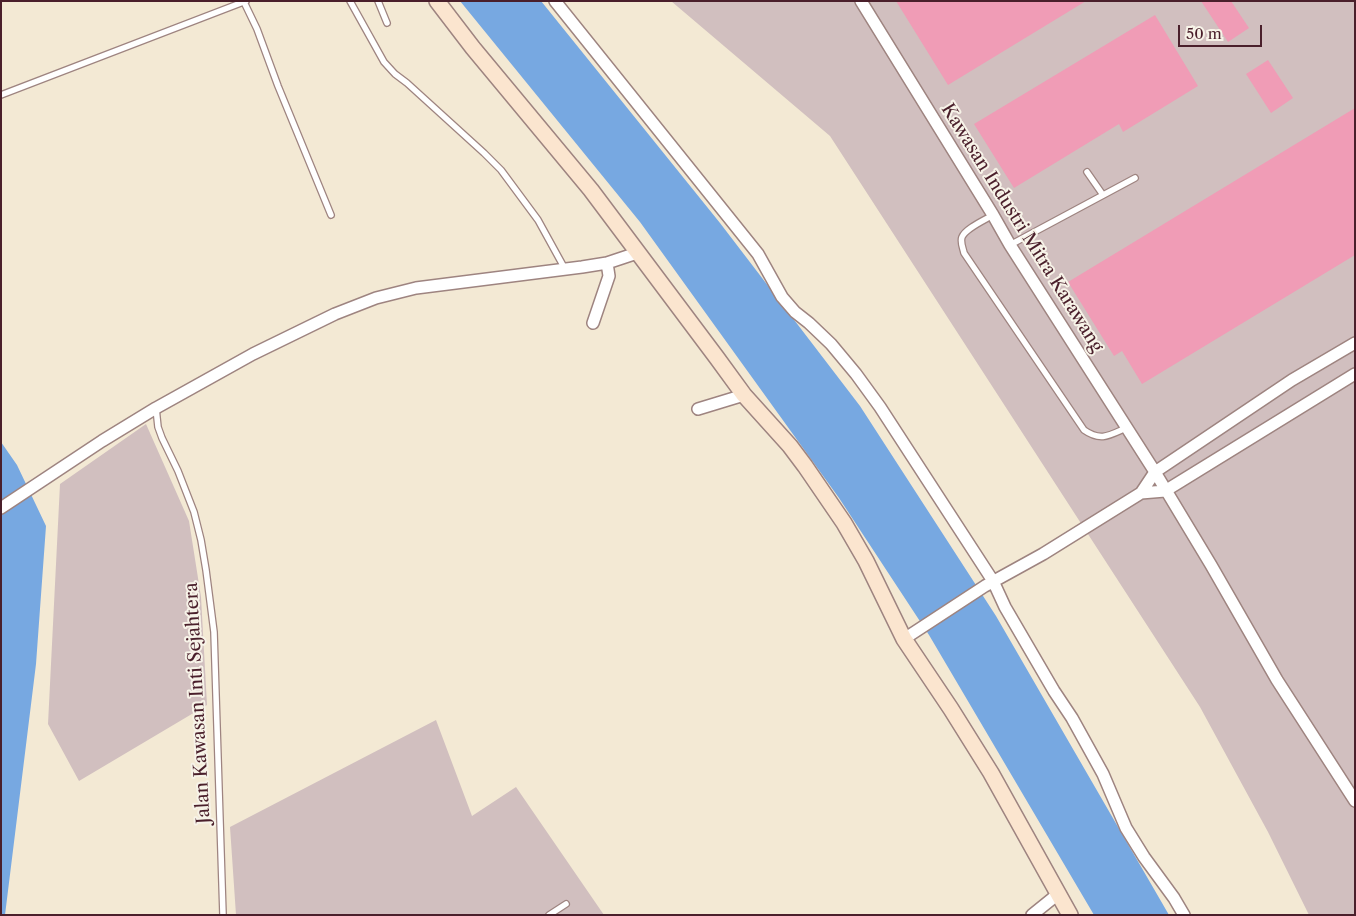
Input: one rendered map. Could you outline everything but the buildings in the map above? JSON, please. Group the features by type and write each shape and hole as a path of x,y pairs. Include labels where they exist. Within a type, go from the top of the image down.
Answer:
{"street":[{"path":"555,1 758,254 782,297 795,312 830,344 856,374 880,407 1072,718 1102,774 1126,828 1184,915"},
{"name":"Kawasan Industri Mitra Karawang","path":"861,1 1010,245 1155,472 1277,680 1355,801"},
{"path":"437,2 590,190 744,395 790,446 844,523 873,574 904,639 991,773 1070,915"},
{"path":"1,508 102,441 156,408 261,350 335,314 376,298 416,288 582,267 607,263 637,253"},
{"path":"594,323 609,276 607,263"},
{"path":"904,639 989,584 1043,554 1141,493 1155,472 1292,380 1355,343"},
{"path":"1141,493 1165,491 1355,374"},
{"path":"698,409 744,395"},
{"path":"1032,915 1058,894"}],"lane":[{"path":"350,1 384,62 501,170 538,220 565,269"},
{"path":"378,1 388,23"},
{"path":"1,95 245,2 332,215"},
{"path":"1087,172 1104,195"},
{"path":"1010,245 1135,178"},
{"path":"993,215 967,231 962,237 964,253 1084,430 1091,434 1106,437 1126,428"},
{"name":"Jalan Kawasan Inti Sejahtera","path":"156,408 158,427 162,438 178,471 194,512 206,570 214,632 223,915"},
{"path":"549,915 566,904"}],"shaded area":[{"path":"671,1 1355,1 1355,915 1309,915 1268,832 1200,707 830,136"},
{"path":"146,424 189,521 201,597 207,705 79,781 48,724 60,484"},
{"path":"436,720 472,816 516,787 604,915 236,915 230,827"}],"water":[{"path":"460,1 541,1 720,223 860,406 996,616 1169,915 1094,915 929,635 839,498 640,222"},
{"path":"1,442 17,465 46,526 36,664 5,915 1,915"}]}
